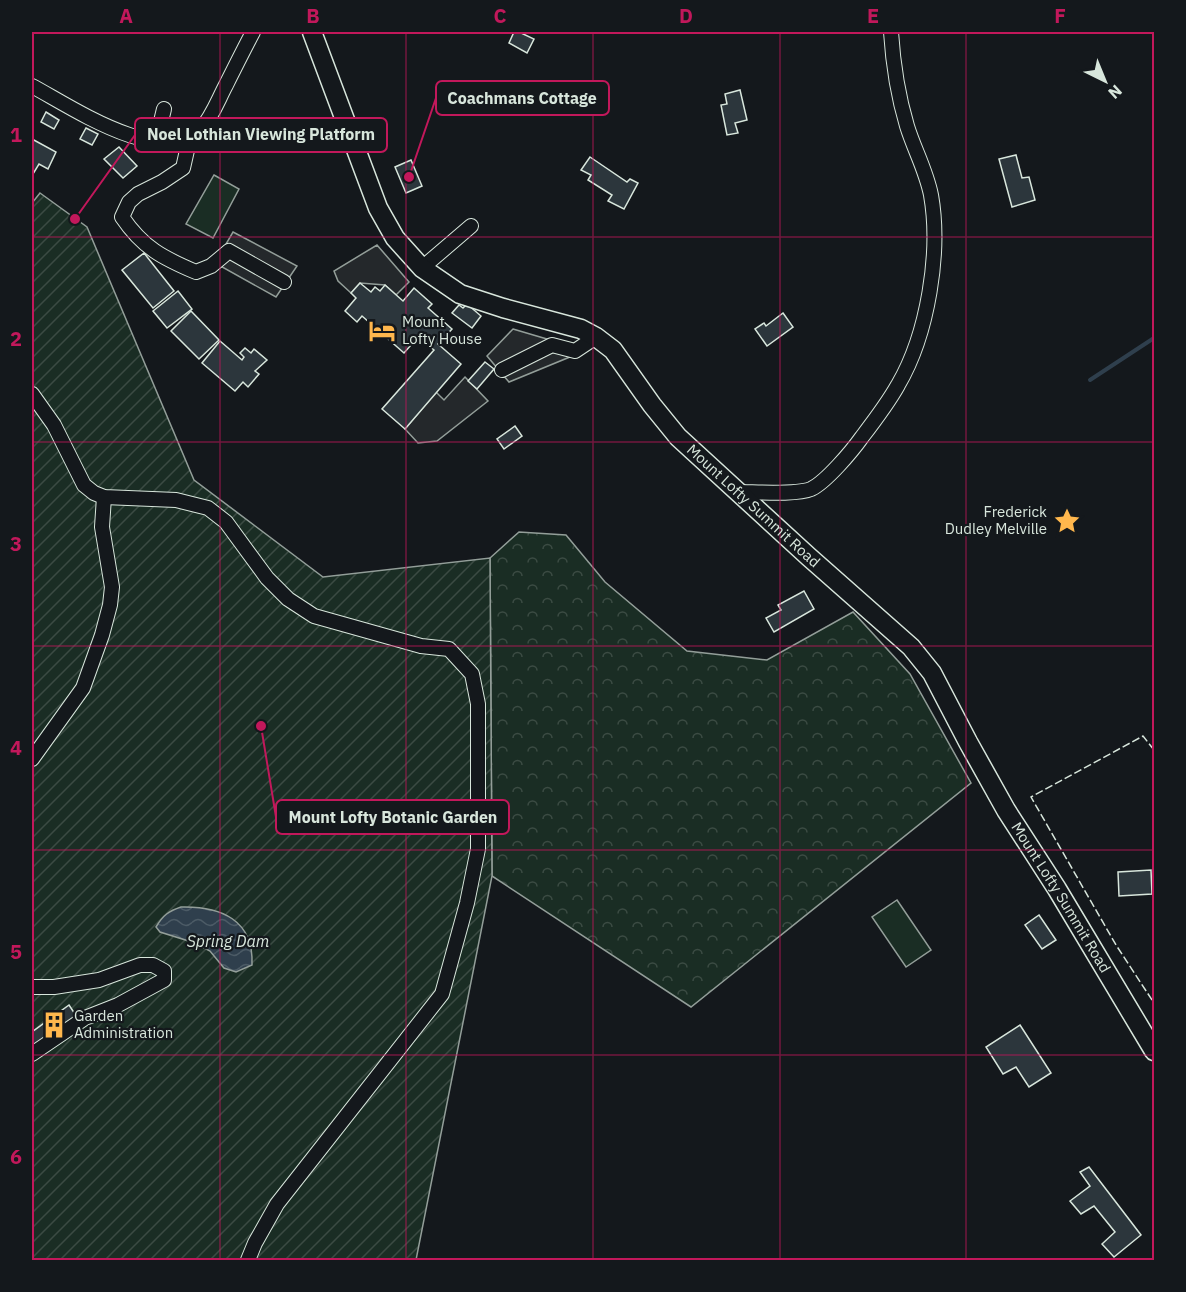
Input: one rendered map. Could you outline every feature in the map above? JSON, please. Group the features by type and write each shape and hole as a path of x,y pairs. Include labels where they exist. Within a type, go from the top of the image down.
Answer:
{"main road":[{"name":"Mount Lofty Summit Road","path":"312,32 378,208 394,238 422,268 460,294 581,329 613,350 652,405 678,436 912,647 932,674 1006,810 1046,871 1155,1051"}],"street":[{"path":"32,86 127,135 156,142 190,137 201,129 213,111 253,32"},
{"path":"738,492 798,492 811,489 826,477 852,450 900,383 925,318 933,269 931,196 924,167 907,127 893,62 891,32"},
{"path":"156,142 164,109"},
{"path":"190,137 183,168 138,194 129,202 122,217 138,240 169,261 196,272 211,266 229,251 284,282"},
{"path":"422,268 471,226"},
{"path":"502,370 552,345 575,351 596,337"},
{"path":"32,394 54,425 84,485 94,493 104,497 176,500 208,508 226,522 267,578 288,599 314,616 421,646 448,649 472,674 478,704 478,849 467,903 441,994 277,1204 248,1260"},
{"path":"32,759 83,688 102,635 112,588 102,527 104,497"},
{"path":"32,987 54,987 99,981 140,965 153,965 164,970 164,980 118,1005 85,1018 32,1054"}],"green space":[{"path":"214,175 239,189 213,238 186,224"},
{"path":"40,193 87,227 194,480 323,577 490,558 492,876 416,1260 32,1260 32,203"},
{"path":"519,532 566,535 605,582 687,651 767,660 853,612 910,674 971,783 691,1007 492,876 490,558"},
{"path":"897,900 931,950 906,967 872,917"}],"shaded area":[{"path":"233,232 297,266 276,297 215,263"},
{"path":"377,245 409,282 396,295 385,285 360,283 351,293 338,281 334,271"},
{"path":"513,329 574,347 582,352 509,382 487,356"},
{"path":"465,377 488,401 437,441 418,443 405,429 436,392 444,400"}],"water":[{"name":"Spring Dam","path":"181,907 209,909 232,919 247,937 252,965 236,972 224,968 210,951 195,943 160,932 156,927 161,919"}],"building":[{"path":"514,32 534,39 527,53 509,43"},
{"path":"740,90 747,120 735,123 738,133 727,135 721,105 727,104 725,94"},
{"path":"46,112 59,120 54,129 41,122"},
{"path":"86,128 98,134 92,145 80,139"},
{"path":"32,139 56,152 48,169 39,164 33,174"},
{"path":"119,147 137,166 123,178 104,159"},
{"path":"1016,155 1022,178 1029,177 1035,200 1012,207 999,159"},
{"path":"590,157 627,182 630,179 638,183 624,209 608,201 612,195 588,180 591,175 581,170"},
{"path":"411,160 422,186 406,193 395,167"},
{"path":"144,253 174,291 153,308 122,270"},
{"path":"360,283 371,292 375,287 380,291 385,285 403,301 414,288 432,304 428,308 452,329 438,344 461,364 405,429 382,409 434,350 418,337 404,353 362,316 357,322 345,311 356,298 351,293"},
{"path":"178,291 192,309 167,328 153,311"},
{"path":"467,304 481,316 472,328 452,313 459,305 463,308"},
{"path":"191,311 219,340 199,359 171,331"},
{"path":"783,313 793,327 767,346 755,329 764,323 766,326"},
{"path":"220,341 242,360 244,357 240,353 245,348 251,353 254,349 267,360 255,371 259,374 248,387 243,382 235,391 202,363"},
{"path":"485,362 494,369 477,389 468,381"},
{"path":"515,426 522,436 504,449 497,439"},
{"path":"804,591 814,609 774,632 766,618 781,610 778,605"},
{"path":"1151,870 1152,894 1119,896 1118,872"},
{"path":"1039,915 1056,940 1042,949 1025,925"},
{"name":"Garden Administration","path":"69,1005 77,1017 32,1050 32,1032"},
{"path":"1020,1025 1051,1073 1029,1087 1016,1067 1003,1074 986,1047"},
{"path":"1089,1167 1141,1235 1114,1257 1102,1244 1115,1232 1094,1206 1081,1214 1070,1201 1090,1186 1080,1172"}],"waterway":[{"path":"1090,380 1154,338"}],"fence":[{"path":"1154,750 1143,736 1031,797 1116,945 1154,1003"}],"place":[{"name":"Coachmans Cottage","path":"409,177"},
{"name":"Noel Lothian Viewing Platform","path":"75,219"},
{"name":"Mount Lofty House","path":"382,331"},
{"name":"Frederick Dudley Melville","path":"1067,521"},
{"name":"Mount Lofty Botanic Garden","path":"261,726"},
{"name":"Garden Administration","path":"54,1025"}]}
